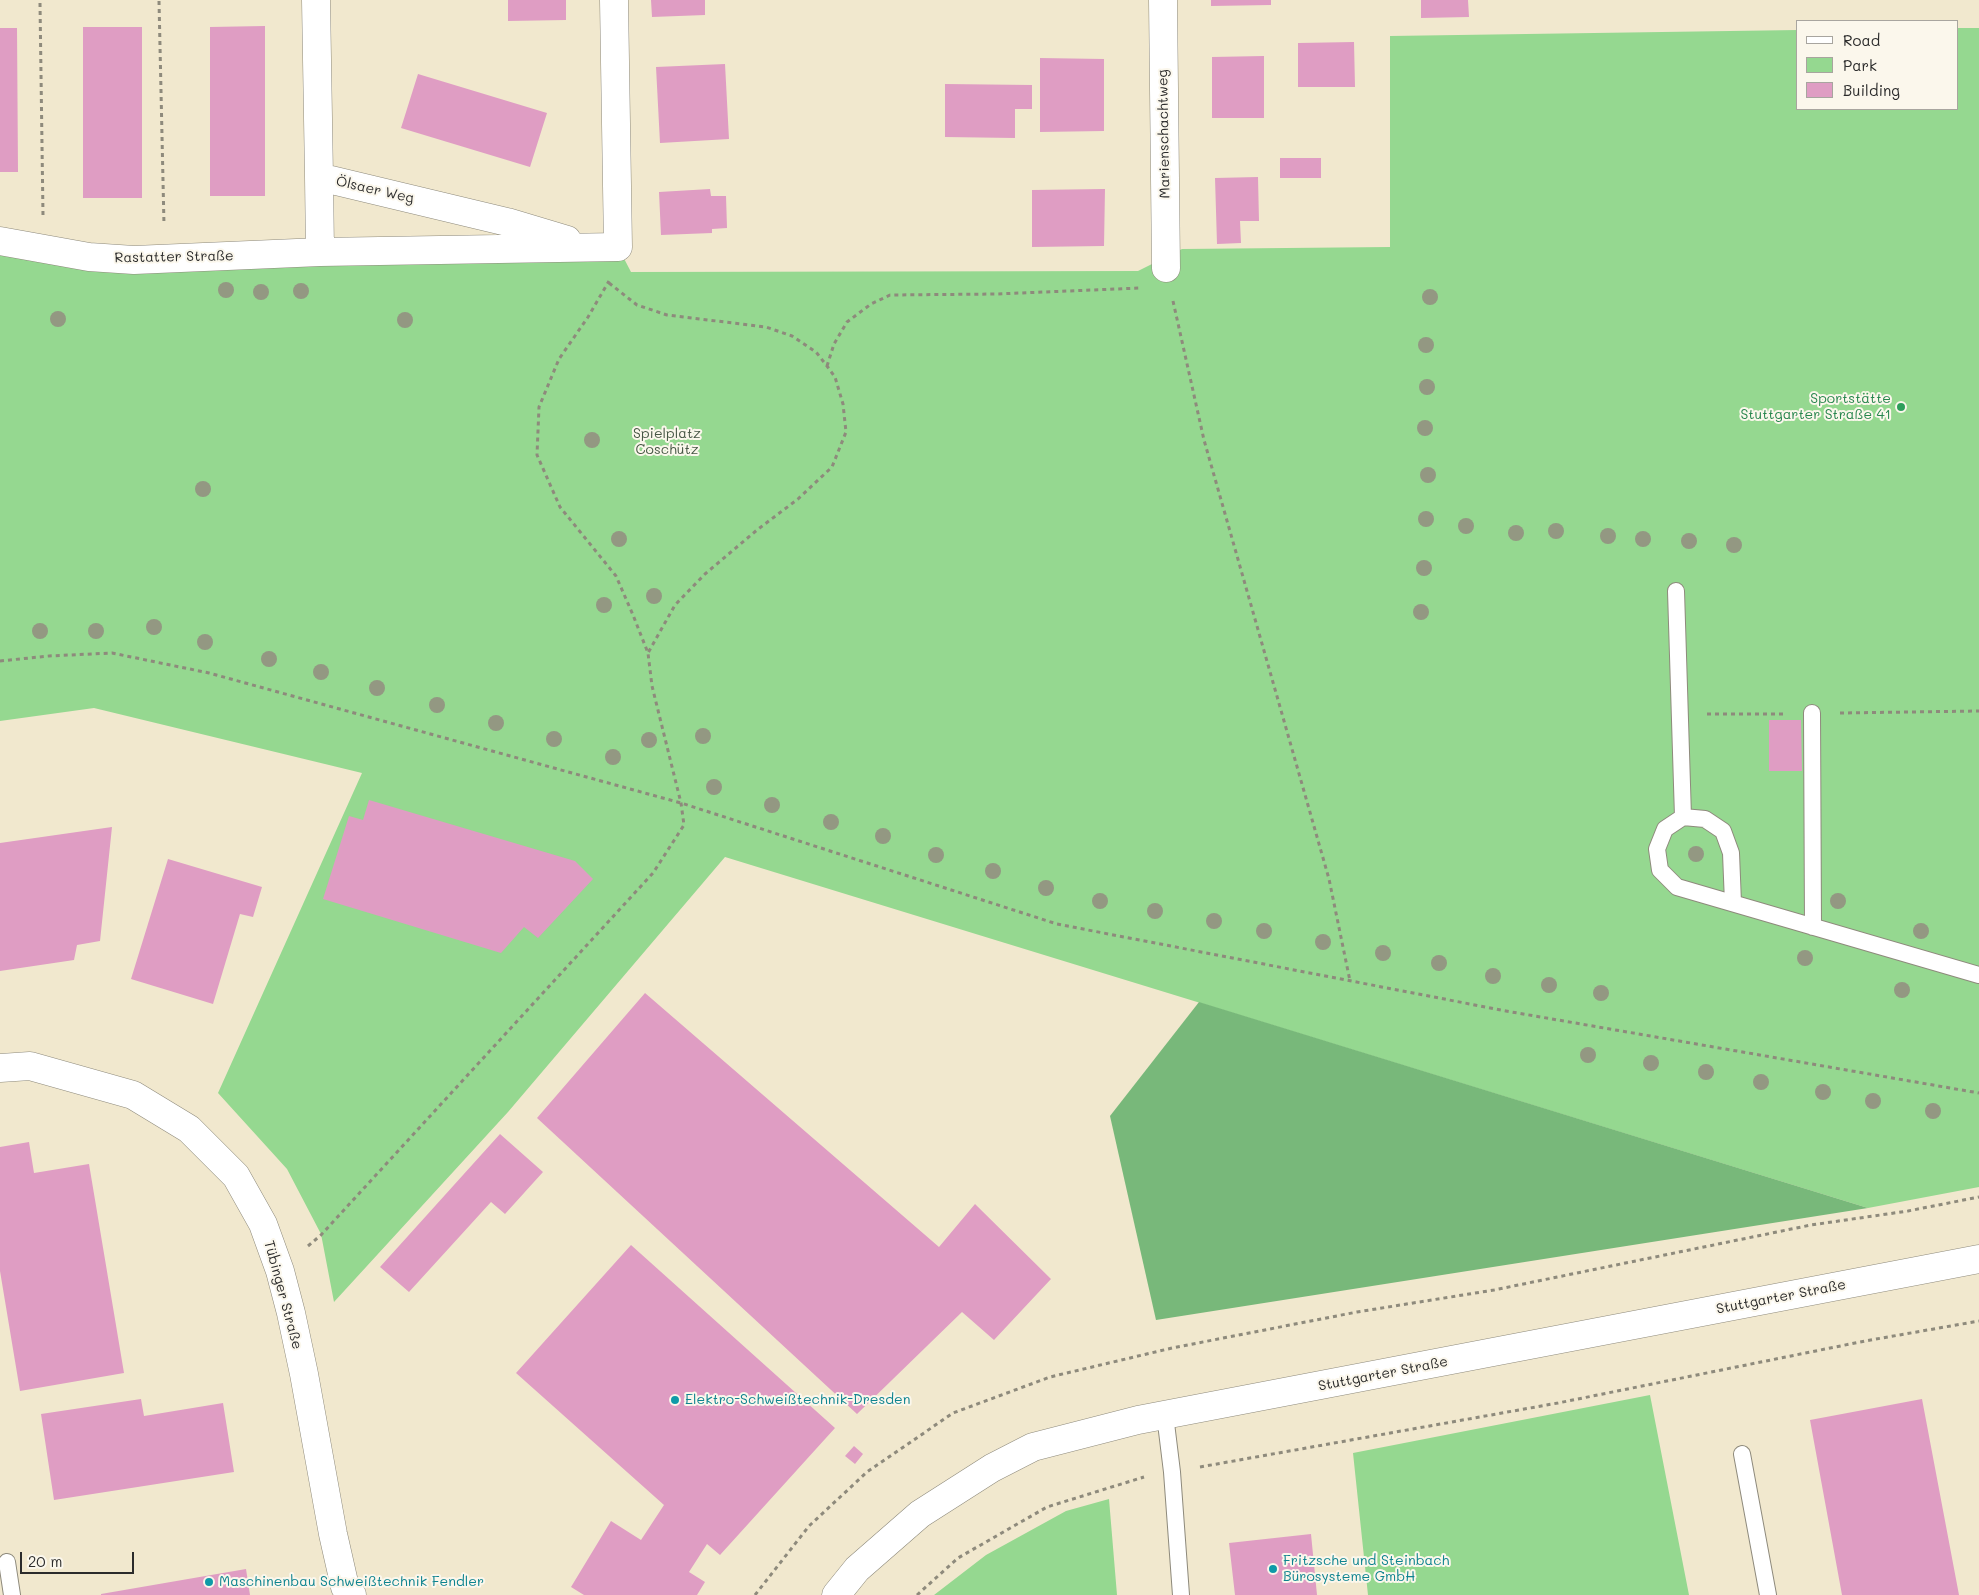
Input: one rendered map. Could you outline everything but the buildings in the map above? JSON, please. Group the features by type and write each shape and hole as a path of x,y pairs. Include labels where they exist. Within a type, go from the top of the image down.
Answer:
{"street":[{"path":"316,0 319,178"},
{"path":"320,252 605,247 614,0"},
{"name":"Marienschachtweg","path":"1163,0 1166,268"},
{"name":"Ölsaer Weg","path":"320,252 319,178 605,247"},
{"name":"Rastatter Straße","path":"0,241 88,257 134,260 320,252"},
{"name":"Tübinger Straße","path":"0,1068 30,1066 133,1095 189,1129 236,1176 263,1224 280,1271 304,1374 333,1534 345,1587 352,1595"},
{"name":"Stuttgarter Straße","path":"836,1595 857,1569 920,1514 992,1468 1033,1448 1165,1415 1979,1259"}],"lane":[{"path":"1676,591 1683,817"},
{"path":"1812,713 1813,927"},
{"path":"1733,902 1731,853 1723,831 1705,818 1683,817 1665,829 1657,849 1660,870 1677,887 1979,975"},
{"path":"1165,1415 1172,1472 1181,1595"},
{"path":"1742,1454 1768,1595"},
{"path":"7,1562 12,1595"}],"path":[{"path":"159,1 164,233"},
{"path":"40,3 43,222"},
{"path":"280,1271 321,1234 653,873 684,825 681,803 652,686 648,653 616,576 560,506 537,455 539,407 559,359 613,273 605,247"},
{"path":"827,366 834,344 848,322 870,304 890,295 997,294 1138,288 1166,268 1204,440 1329,878 1350,981"},
{"path":"608,283 637,305 667,315 766,327 792,336 816,352 835,376 843,404 846,432 832,467 798,499 704,574 675,605 648,653"},
{"path":"0,661 112,653 209,673 681,803 1057,924 1506,1012 1979,1093"},
{"path":"1679,714 1979,711"},
{"path":"754,1595 809,1526 867,1472 953,1413 1050,1377 1172,1348 1318,1319 1494,1290 1811,1225 1908,1211 1979,1197"},
{"path":"917,1595 958,1558 1047,1507 1146,1476 1558,1403 1855,1343 1979,1321"}],"green space":[{"name":"Spielplatz Coschütz","path":"1959,28 1979,28 1979,1187 1868,1208 725,857 508,1112 334,1302 321,1234 287,1169 218,1093 362,773 94,708 0,721 0,241 42,249 618,247 631,272 1138,271 1182,249 1390,247 1390,36 1796,30 1796,110 1959,110"},
{"path":"1199,1002 1868,1208 1156,1320 1110,1116"},
{"path":"1650,1395 1689,1595 1368,1595 1353,1453"},
{"path":"1109,1499 1117,1595 934,1595 986,1555 1066,1511"}],"place":[{"name":"Sportstätte Stuttgarter Straße 41","path":"1901,407"},
{"name":"Elektro-Schweißtechnik-Dresden","path":"675,1400"},
{"name":"Fritzsche und Steinbach Bürosysteme GmbH","path":"1273,1569"},
{"name":"Maschinenbau Schweißtechnik Fendler","path":"209,1582"}]}
